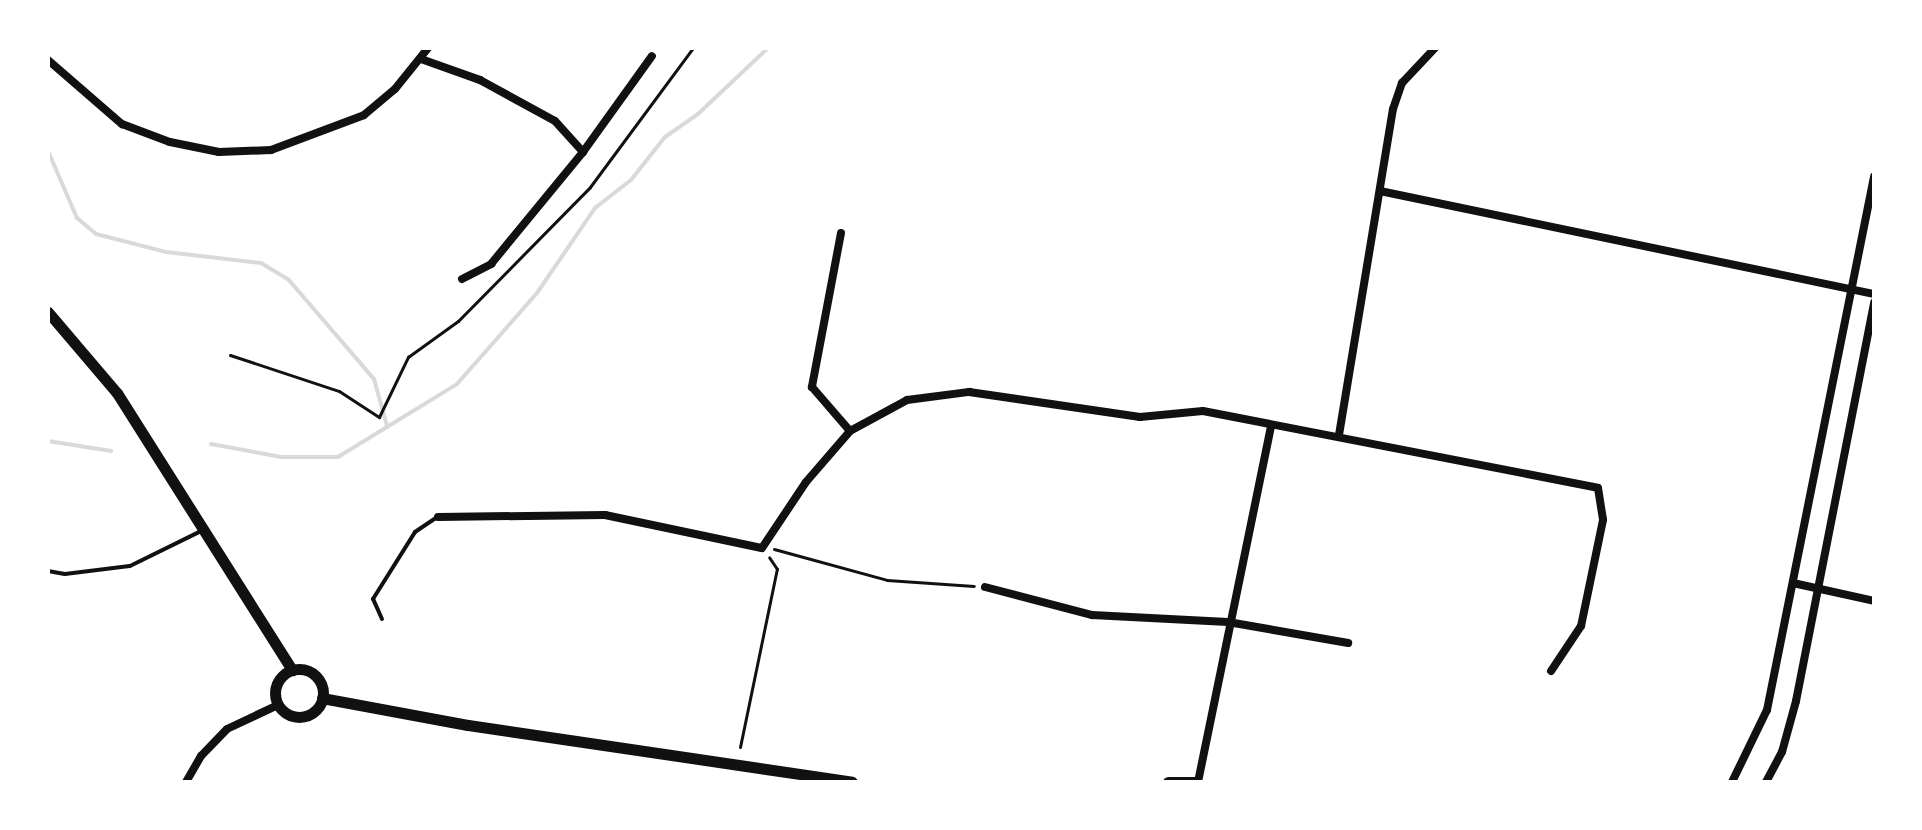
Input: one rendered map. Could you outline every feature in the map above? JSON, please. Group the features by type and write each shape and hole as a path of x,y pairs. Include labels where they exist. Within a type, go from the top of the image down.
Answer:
{"street":[{"path":"48,60 122,124 170,142 219,152 271,150 364,115 421,59 428,48"},
{"path":"1339,435 1380,191 1402,83 1435,48"},
{"path":"462,279 491,264 583,152 652,56"},
{"path":"421,59 480,80 555,121 583,152"},
{"path":"1732,782 1767,710 1874,177"},
{"path":"1380,191 1874,294"},
{"path":"841,233 812,387 850,431"},
{"path":"1766,782 1782,752 1796,701 1874,303"},
{"path":"48,312 117,393 206,527 292,670 316,677 322,698 315,710 300,717 278,705"},
{"path":"438,517 605,515 762,548 806,482 850,431 907,400 969,392 1140,417 1203,411 1271,426 1339,435 1598,488 1603,520 1581,626 1551,671"},
{"path":"1168,782 1196,782 1271,426"},
{"path":"1793,583 1874,601"},
{"path":"985,587 1092,615 1228,622 1348,643"},
{"path":"278,705 276,686 292,670"},
{"path":"322,698 468,725 852,782"},
{"path":"186,782 201,756 227,729 278,705"}],"lane":[{"path":"382,619 373,599 415,532 438,517"},
{"path":"48,571 65,574 130,566 165,553 206,527"}],"path":[{"path":"762,548 887,580 985,587"},
{"path":"740,747 777,569 762,548"}],"waterway":[{"path":"211,444 281,457 338,457 457,384 537,293 595,208 631,180 665,137 698,114 768,48"},
{"path":"48,151 77,218 96,234 166,252 261,263 288,279 374,379 387,426"},
{"path":"48,441 111,451"}]}
